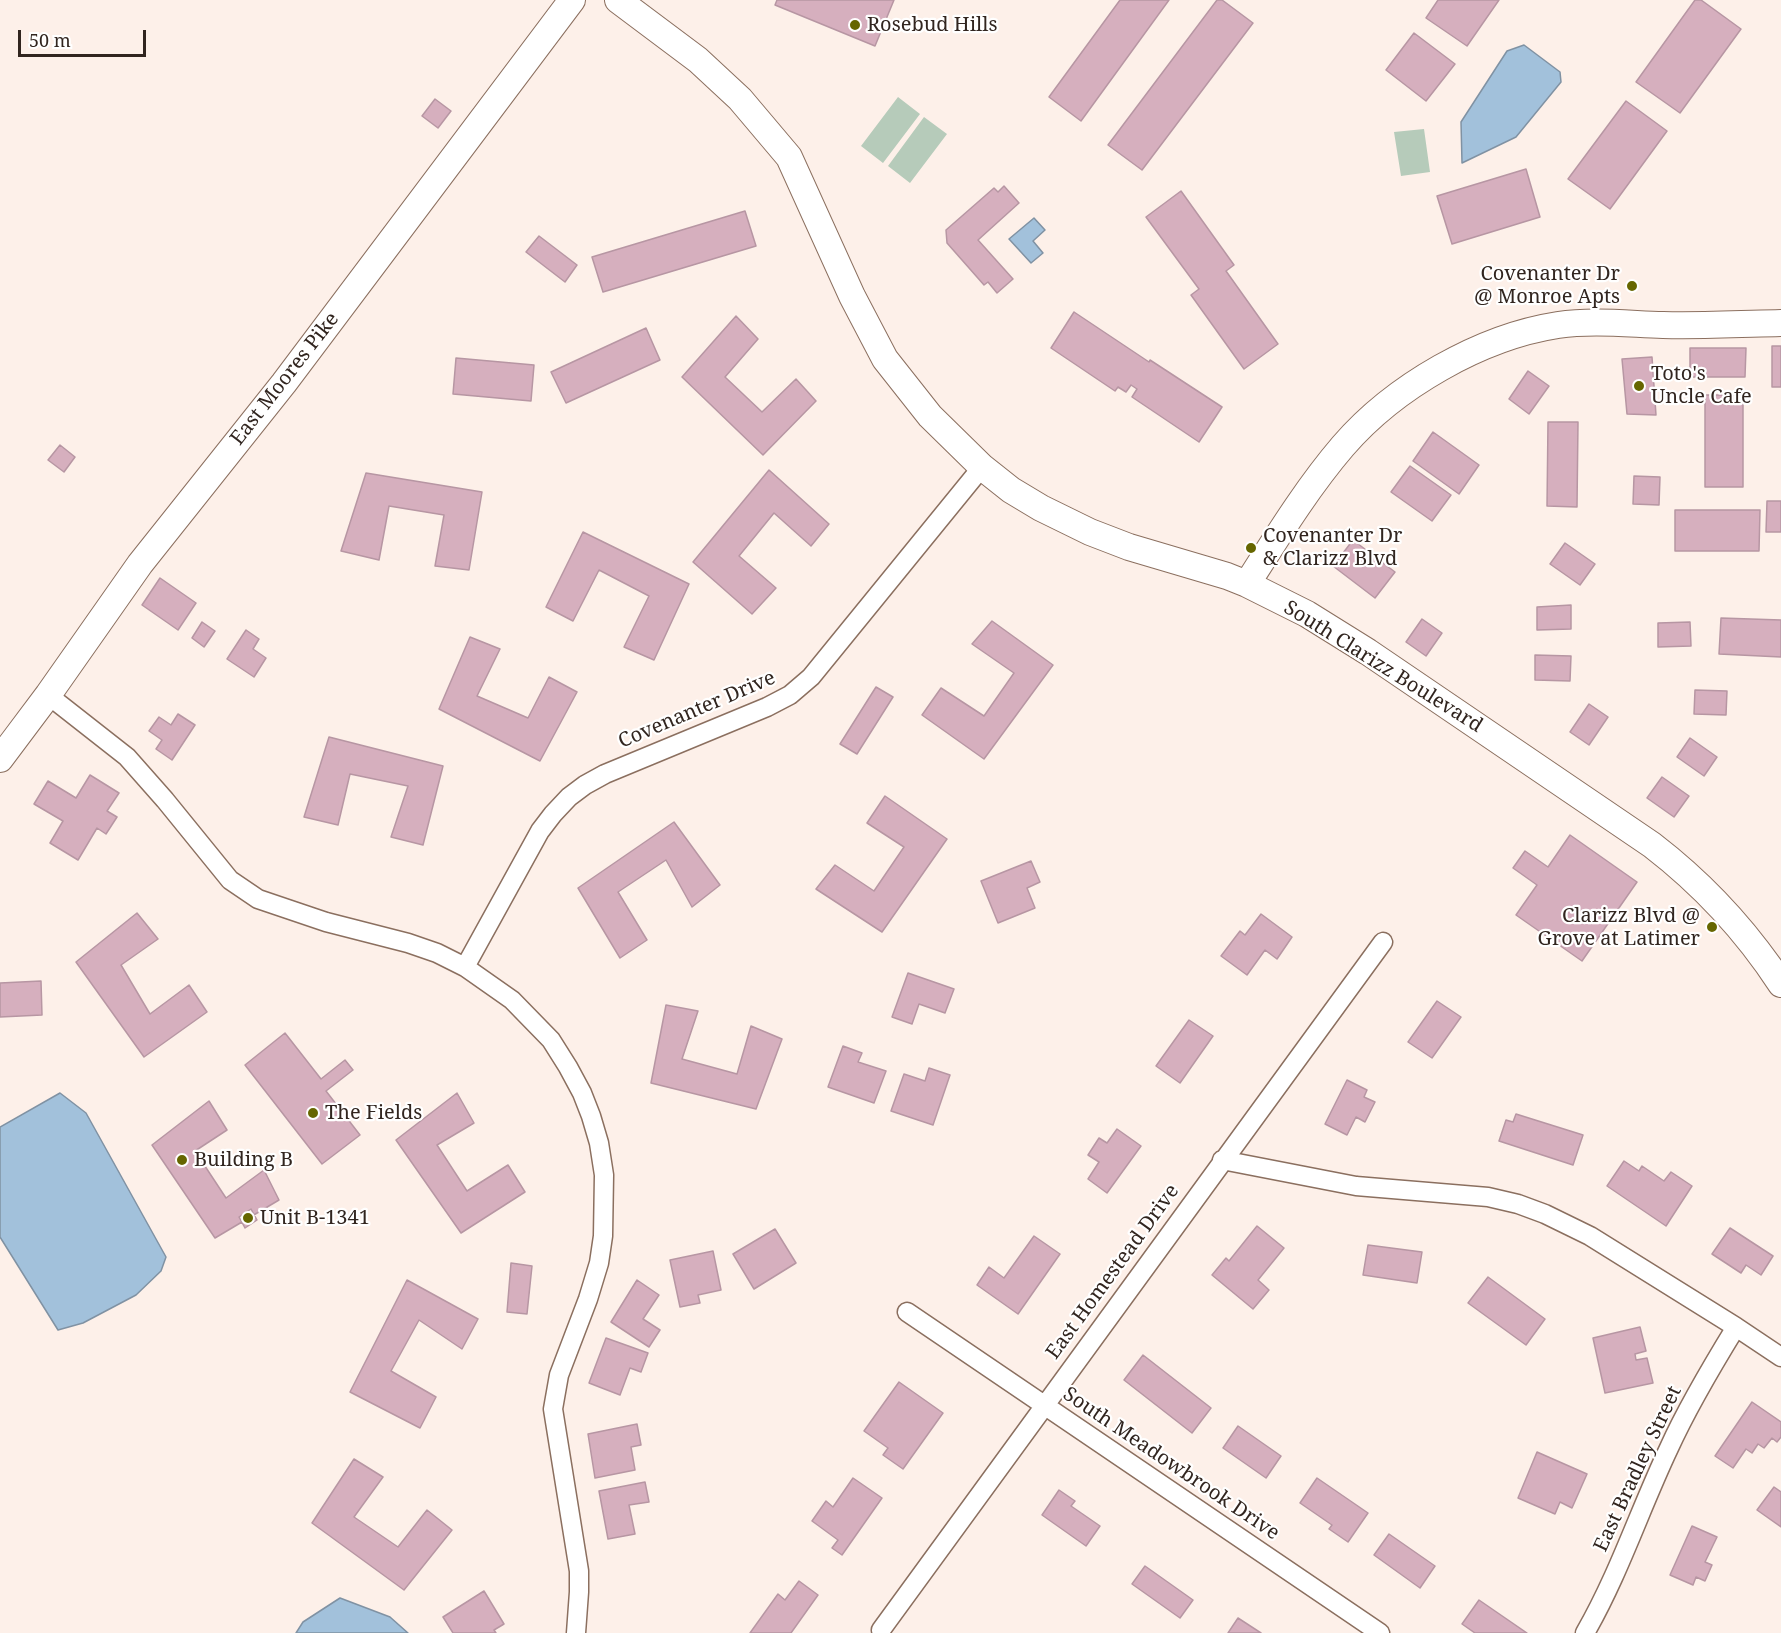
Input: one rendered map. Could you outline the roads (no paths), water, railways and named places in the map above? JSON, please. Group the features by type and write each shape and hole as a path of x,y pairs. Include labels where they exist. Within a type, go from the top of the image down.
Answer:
{"street":[{"name":"East Moores Pike","path":"0,759 140,564 284,383 572,0"},
{"name":"South Clarizz Boulevard","path":"618,0 698,60 740,99 789,157 852,296 885,360 930,416 982,467 1011,490 1041,508 1090,532 1129,547 1174,559 1247,584 1307,614 1368,652 1652,845 1683,869 1712,896 1750,939 1781,984"},
{"path":"1247,584 1295,511 1343,446 1382,408 1417,382 1485,346 1558,325 1781,323"},
{"name":"Covenanter Drive","path":"465,967 529,848 553,814 569,797 605,774 767,707 790,695 812,677 982,467"},
{"path":"48,695 127,757 230,880 258,899 326,922 418,946 465,967 512,1000 551,1040 568,1067 582,1094 599,1143 604,1175 603,1236 599,1263 559,1375 553,1409 579,1571 576,1633"},
{"name":"East Homestead Drive","path":"880,1630 1383,942"},
{"path":"1222,1160 1356,1186 1459,1193 1518,1204 1553,1217 1590,1236 1781,1357"},
{"name":"South Meadowbrook Drive","path":"907,1312 1380,1633"},
{"name":"East Bradley Street","path":"1585,1633 1617,1568 1669,1447 1736,1327"}],"water":[{"path":"1524,45 1560,72 1561,82 1516,137 1462,163 1461,122 1507,51"},
{"path":"1034,218 1045,230 1033,241 1043,253 1031,263 1009,239"},
{"path":"60,1093 86,1113 166,1257 161,1271 136,1295 83,1323 58,1330 0,1237 0,1127"},
{"path":"340,1598 390,1617 408,1633 296,1633 303,1622"}],"place":[{"name":"Rosebud Hills","path":"855,25"},
{"name":"Covenanter Dr @ Monroe Apts","path":"1632,286"},
{"name":"Toto's Uncle Cafe","path":"1639,386"},
{"name":"Covenanter Dr & Clarizz Blvd","path":"1251,548"},
{"name":"Clarizz Blvd @ Grove at Latimer","path":"1712,927"},
{"name":"The Fields","path":"313,1113"},
{"name":"Building B","path":"182,1160"},
{"name":"Unit B-1341","path":"248,1218"}]}
